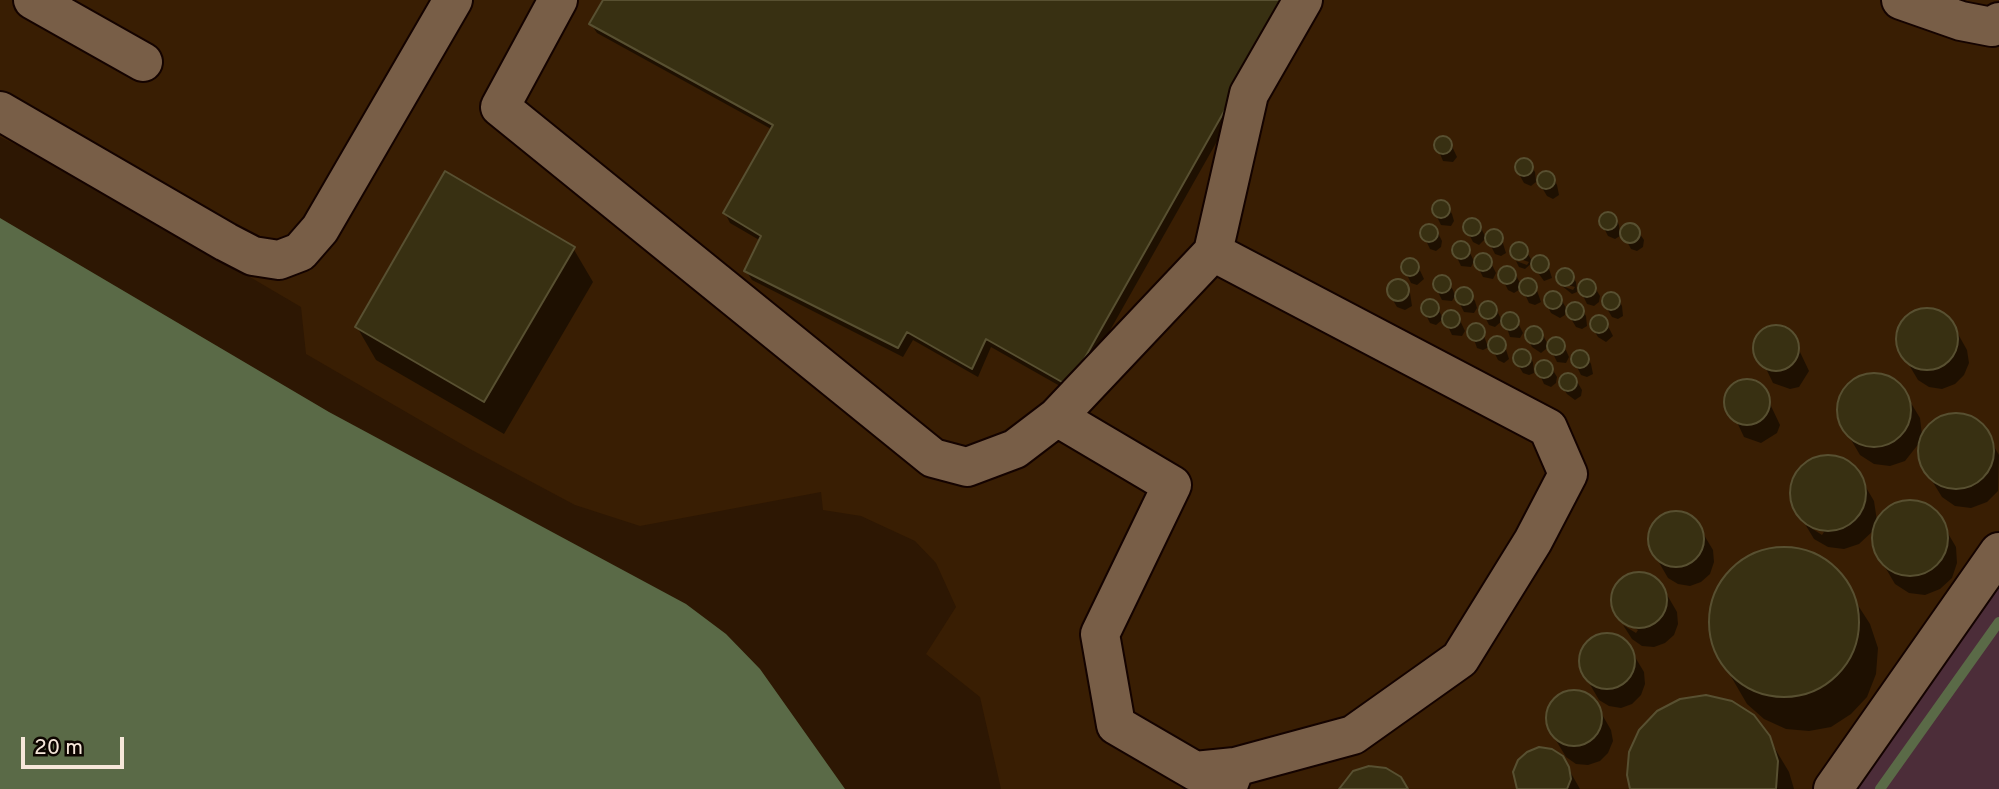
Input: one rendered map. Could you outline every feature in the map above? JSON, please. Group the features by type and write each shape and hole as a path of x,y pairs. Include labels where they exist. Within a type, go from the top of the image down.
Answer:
{"lane":[{"path":"33,0 143,62"},
{"path":"0,111 226,242 253,256 279,260 300,252 320,229 453,0"},
{"path":"558,0 500,107 933,458 967,467 1015,449 1057,417 1213,252 1249,94 1304,0"},
{"path":"1901,0 1961,20 1992,27 1999,22"},
{"path":"1057,417 1172,485 1100,634 1116,725 1195,771 1231,778 1353,735 1461,659 1533,541 1568,474 1548,428 1213,252"},
{"path":"1833,789 1999,552"}],"shaded area":[{"path":"0,0 1999,0 1999,542 1839,789 1001,789 980,697 926,654 956,607 936,563 915,541 861,516 823,510 821,492 640,526 575,505 470,449 306,354 301,307 66,169 0,137"},
{"path":"0,218 329,412 686,604 726,634 760,669 845,789 0,789"},
{"path":"1999,571 1999,789 1855,789"}],"building":[{"path":"603,0 1287,0 1069,386 986,339 972,369 907,332 898,348 744,271 761,236 723,213 773,125 589,24"},
{"path":"1439,136 1447,136 1452,145 1450,152 1439,154 1434,149 1434,141"},
{"path":"1520,158 1528,158 1533,167 1531,174 1520,176 1515,171 1515,163"},
{"path":"445,171 575,247 484,402 355,327"},
{"path":"1542,171 1550,171 1555,180 1553,187 1542,189 1537,184 1537,176"},
{"path":"1441,200 1447,203 1450,209 1447,215 1441,218 1435,215 1432,209 1435,203"},
{"path":"1604,212 1612,212 1617,221 1615,228 1604,230 1599,225 1599,217"},
{"path":"1472,218 1478,221 1481,227 1478,233 1472,236 1466,233 1463,227 1466,221"},
{"path":"1630,223 1637,226 1640,233 1637,240 1630,243 1623,240 1620,233 1623,226"},
{"path":"1429,224 1437,229 1438,233 1433,241 1429,242 1421,237 1420,233 1425,225"},
{"path":"1494,229 1500,232 1503,238 1500,244 1494,247 1488,244 1485,238 1488,232"},
{"path":"1461,241 1468,243 1468,257 1461,259 1454,257 1452,250 1454,243"},
{"path":"1519,242 1525,245 1528,251 1525,257 1519,260 1513,257 1510,251 1513,245"},
{"path":"1483,253 1490,255 1490,269 1483,271 1476,269 1474,262 1476,255"},
{"path":"1540,255 1546,258 1549,264 1546,270 1540,273 1534,270 1531,264 1534,258"},
{"path":"1410,258 1417,260 1417,274 1410,276 1403,274 1401,267 1403,260"},
{"path":"1507,266 1513,269 1516,275 1513,281 1507,284 1501,281 1498,275 1501,269"},
{"path":"1565,268 1573,273 1574,277 1569,285 1565,286 1557,281 1556,277 1561,269"},
{"path":"1442,275 1448,278 1451,284 1448,290 1442,293 1436,290 1433,284 1436,278"},
{"path":"1528,278 1536,283 1537,287 1532,295 1528,296 1520,291 1519,287 1524,279"},
{"path":"1398,279 1406,282 1409,290 1406,298 1398,301 1390,298 1387,290 1390,282"},
{"path":"1587,279 1595,284 1596,288 1591,296 1587,297 1579,292 1578,288 1583,280"},
{"path":"1464,287 1470,290 1473,296 1470,302 1464,305 1458,302 1455,296 1458,290"},
{"path":"1553,291 1559,294 1562,300 1559,306 1553,309 1547,306 1544,300 1547,294"},
{"path":"1611,292 1618,294 1618,308 1611,310 1604,308 1602,301 1604,294"},
{"path":"1430,299 1437,301 1437,315 1430,317 1423,315 1421,308 1423,301"},
{"path":"1488,301 1495,303 1495,317 1488,319 1481,317 1479,310 1481,303"},
{"path":"1575,302 1581,305 1584,311 1581,317 1575,320 1569,317 1566,311 1569,305"},
{"path":"1921,308 1933,308 1949,317 1956,327 1956,351 1949,361 1933,370 1921,370 1910,365 1901,356 1896,345 1896,333 1901,322 1910,313"},
{"path":"1451,310 1458,312 1458,326 1451,328 1444,326 1442,319 1444,312"},
{"path":"1510,312 1516,315 1519,321 1516,327 1510,330 1504,327 1501,321 1504,315"},
{"path":"1599,315 1605,318 1608,324 1605,330 1599,333 1593,330 1590,324 1593,318"},
{"path":"1476,323 1482,326 1485,332 1482,338 1476,341 1470,338 1467,332 1470,326"},
{"path":"1776,325 1792,332 1799,348 1792,364 1776,371 1760,364 1753,348 1760,332"},
{"path":"1534,326 1541,328 1541,342 1534,344 1527,342 1525,335 1527,328"},
{"path":"1497,336 1505,341 1506,345 1501,353 1497,354 1489,349 1488,345 1493,337"},
{"path":"1556,337 1564,342 1565,346 1560,354 1556,355 1548,350 1547,346 1552,338"},
{"path":"1522,349 1528,352 1531,358 1528,364 1522,367 1516,364 1513,358 1516,352"},
{"path":"1580,350 1586,353 1589,359 1586,365 1580,368 1574,365 1571,359 1574,353"},
{"path":"1544,360 1550,363 1553,369 1550,375 1544,378 1538,375 1535,369 1538,363"},
{"path":"1568,373 1575,375 1575,389 1568,391 1561,389 1559,382 1561,375"},
{"path":"1867,373 1881,373 1895,379 1905,389 1911,410 1909,424 1895,441 1881,447 1867,447 1853,441 1843,431 1837,417 1837,403 1843,389 1853,379"},
{"path":"1747,379 1763,386 1770,402 1763,418 1747,425 1731,418 1724,402 1731,386"},
{"path":"1956,413 1970,416 1983,424 1991,437 1994,451 1991,465 1983,478 1970,486 1956,489 1942,486 1929,478 1921,465 1918,451 1921,437 1929,424 1942,416"},
{"path":"1828,455 1842,458 1855,466 1863,479 1866,493 1863,507 1855,520 1842,528 1828,531 1814,528 1801,520 1793,507 1790,493 1793,479 1801,466 1814,458"},
{"path":"1910,500 1924,503 1937,511 1945,524 1948,538 1945,552 1937,565 1924,573 1910,576 1896,573 1883,565 1875,552 1872,538 1875,524 1883,511 1896,503"},
{"path":"1670,511 1682,511 1692,515 1700,523 1704,539 1700,555 1692,563 1682,567 1670,567 1660,563 1652,555 1648,545 1648,533 1652,523 1660,515"},
{"path":"1784,547 1813,553 1837,569 1853,593 1859,622 1853,651 1837,675 1813,691 1784,697 1755,691 1731,675 1715,651 1709,622 1715,593 1731,569 1755,553"},
{"path":"1633,572 1645,572 1655,576 1663,584 1667,600 1663,616 1655,624 1645,628 1633,628 1623,624 1615,616 1611,606 1611,594 1615,584 1623,576"},
{"path":"1601,633 1613,633 1623,637 1631,645 1635,661 1631,677 1623,685 1613,689 1601,689 1591,685 1583,677 1579,667 1579,655 1583,645 1591,637"},
{"path":"1568,690 1580,690 1590,694 1598,702 1602,718 1598,734 1590,742 1580,746 1568,746 1558,742 1550,734 1546,724 1546,712 1550,702 1558,694"},
{"path":"1706,695 1732,701 1754,715 1770,736 1778,761 1776,789 1630,789 1627,775 1629,752 1639,730 1657,711 1680,699"},
{"path":"1539,747 1552,749 1563,756 1571,779 1567,789 1517,789 1513,772 1518,760"},
{"path":"1369,766 1386,768 1401,777 1408,789 1339,789 1353,771"}],"waterway":[{"path":"1880,789 1999,622"}]}
